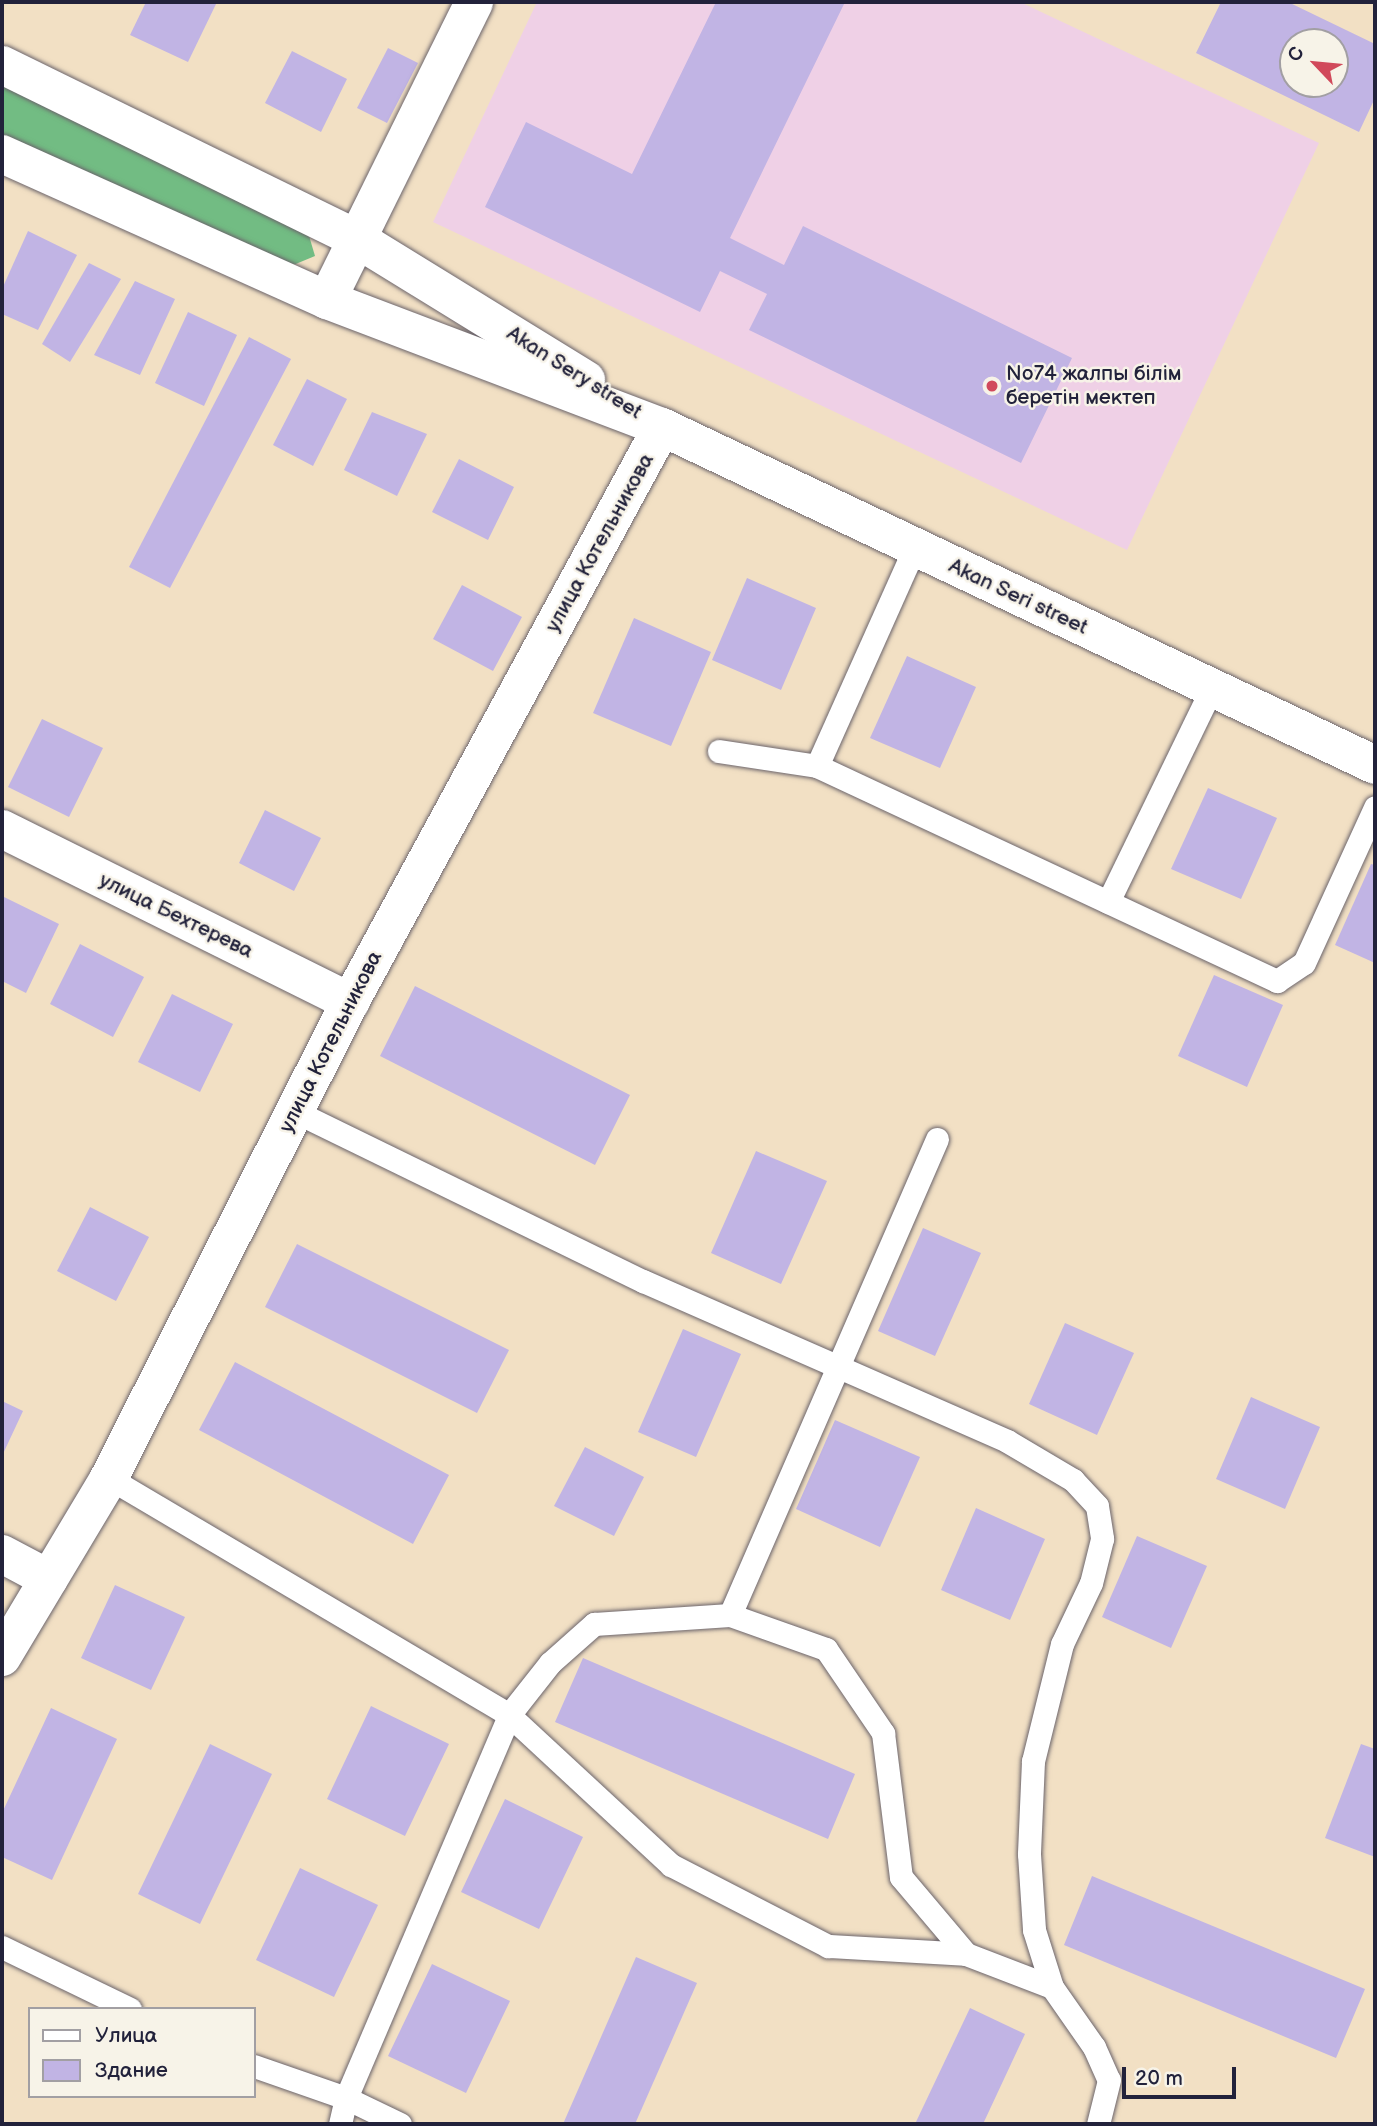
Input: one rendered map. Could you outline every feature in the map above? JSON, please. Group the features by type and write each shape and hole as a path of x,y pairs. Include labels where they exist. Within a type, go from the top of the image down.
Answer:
{"street":[{"path":"327,300 474,2"},
{"name":"Akan Sery street","path":"2,65 357,239 662,427"},
{"name":"Akan Sery street","path":"2,153 327,300 662,427"},
{"name":"Akan Seri street","path":"662,427 1375,765"},
{"name":"улица Котельникова","path":"2,1657 110,1478 350,1002 662,427"},
{"name":"улица Бехтерева","path":"2,829 350,1002"},
{"path":"2,1554 49,1579"}],"lane":[{"path":"817,766 915,547"},
{"path":"1108,902 1212,688"},
{"path":"719,751 817,766 1277,981 1304,963 1375,807"},
{"path":"296,1112 643,1281 1007,1441 1073,1480 1097,1506 1102,1539 1091,1583 1062,1644 1032,1761 1029,1854 1034,1930 1052,1987 1094,2047 1109,2080 1098,2124"},
{"path":"730,1615 840,1368 936,1139"},
{"path":"110,1478 509,1714 671,1865 793,1931 828,1946 966,1954 1052,1987"},
{"path":"340,2124 346,2098 509,1714 550,1663 594,1624 730,1615 826,1649 883,1732 901,1877 966,1954"},
{"path":"2,1947 126,2007"},
{"path":"256,2067 346,2098 400,2124"}],"shaded area":[{"name":"No74 жалпы білім беретін мектеп","path":"537,2 1020,2 1319,143 1127,550 433,222"}],"green space":[{"path":"2,66 302,212 315,256 269,275 2,151"}],"building":[{"path":"146,2 217,2 188,62 130,35"},
{"path":"716,2 845,2 730,238 784,265 803,226 1072,358 1021,463 749,330 767,294 720,271 700,312 485,207 526,122 632,174"},
{"path":"1221,2 1288,2 1342,28 1279,28 1279,93 1196,53"},
{"path":"1349,31 1375,44 1375,98 1359,132 1289,98 1349,98"},
{"path":"388,48 418,63 387,123 357,108"},
{"path":"292,51 347,79 321,132 265,103"},
{"path":"28,231 77,255 38,330 2,314 2,289"},
{"path":"89,263 121,279 70,362 42,344"},
{"path":"135,281 175,299 140,375 94,355"},
{"path":"188,312 237,335 204,406 155,383"},
{"path":"249,337 291,359 170,588 129,567"},
{"path":"307,379 347,399 313,466 273,445"},
{"path":"372,412 427,434 397,496 344,470"},
{"path":"459,459 514,487 488,540 432,512"},
{"path":"747,578 816,608 781,690 712,660"},
{"path":"462,585 522,617 493,671 433,639"},
{"path":"634,618 711,652 671,746 593,713"},
{"path":"907,656 976,687 940,768 870,738"},
{"path":"42,719 103,748 69,817 8,787"},
{"path":"1208,788 1277,818 1241,899 1171,869"},
{"path":"265,810 321,838 294,891 239,863"},
{"path":"1371,864 1375,865 1375,963 1335,945"},
{"path":"2,896 59,924 26,993 2,981"},
{"path":"80,944 144,977 113,1037 50,1004"},
{"path":"1214,975 1283,1005 1247,1087 1178,1056"},
{"path":"415,986 630,1095 595,1165 380,1056"},
{"path":"172,994 233,1024 200,1092 138,1062"},
{"path":"756,1151 827,1181 781,1284 711,1253"},
{"path":"90,1207 149,1237 116,1301 57,1271"},
{"path":"923,1228 981,1253 935,1356 878,1331"},
{"path":"297,1244 509,1350 477,1413 265,1307"},
{"path":"1065,1323 1134,1353 1097,1435 1029,1404"},
{"path":"683,1329 741,1354 696,1457 638,1432"},
{"path":"235,1362 449,1475 413,1544 199,1430"},
{"path":"1251,1397 1320,1427 1285,1509 1216,1479"},
{"path":"2,1401 23,1411 2,1456"},
{"path":"835,1420 920,1457 880,1547 796,1509"},
{"path":"585,1447 644,1477 614,1536 554,1506"},
{"path":"976,1508 1045,1539 1010,1620 941,1590"},
{"path":"1137,1536 1207,1566 1171,1648 1102,1617"},
{"path":"115,1585 185,1617 151,1690 81,1658"},
{"path":"583,1658 855,1774 828,1839 555,1722"},
{"path":"371,1706 449,1744 405,1836 327,1799"},
{"path":"51,1708 117,1739 52,1880 2,1857 2,1813"},
{"path":"210,1744 272,1774 200,1924 138,1894"},
{"path":"1361,1744 1375,1749 1375,1857 1325,1838"},
{"path":"505,1799 583,1837 539,1929 461,1892"},
{"path":"300,1868 378,1905 334,1997 256,1960"},
{"path":"1092,1876 1365,1989 1336,2058 1064,1945"},
{"path":"636,1957 697,1983 635,2124 563,2124"},
{"path":"432,1964 510,2001 466,2093 388,2056"},
{"path":"970,2008 1025,2034 983,2124 915,2124"}],"place":[{"name":"No74 жалпы білім беретін мектеп","path":"992,386"}]}
